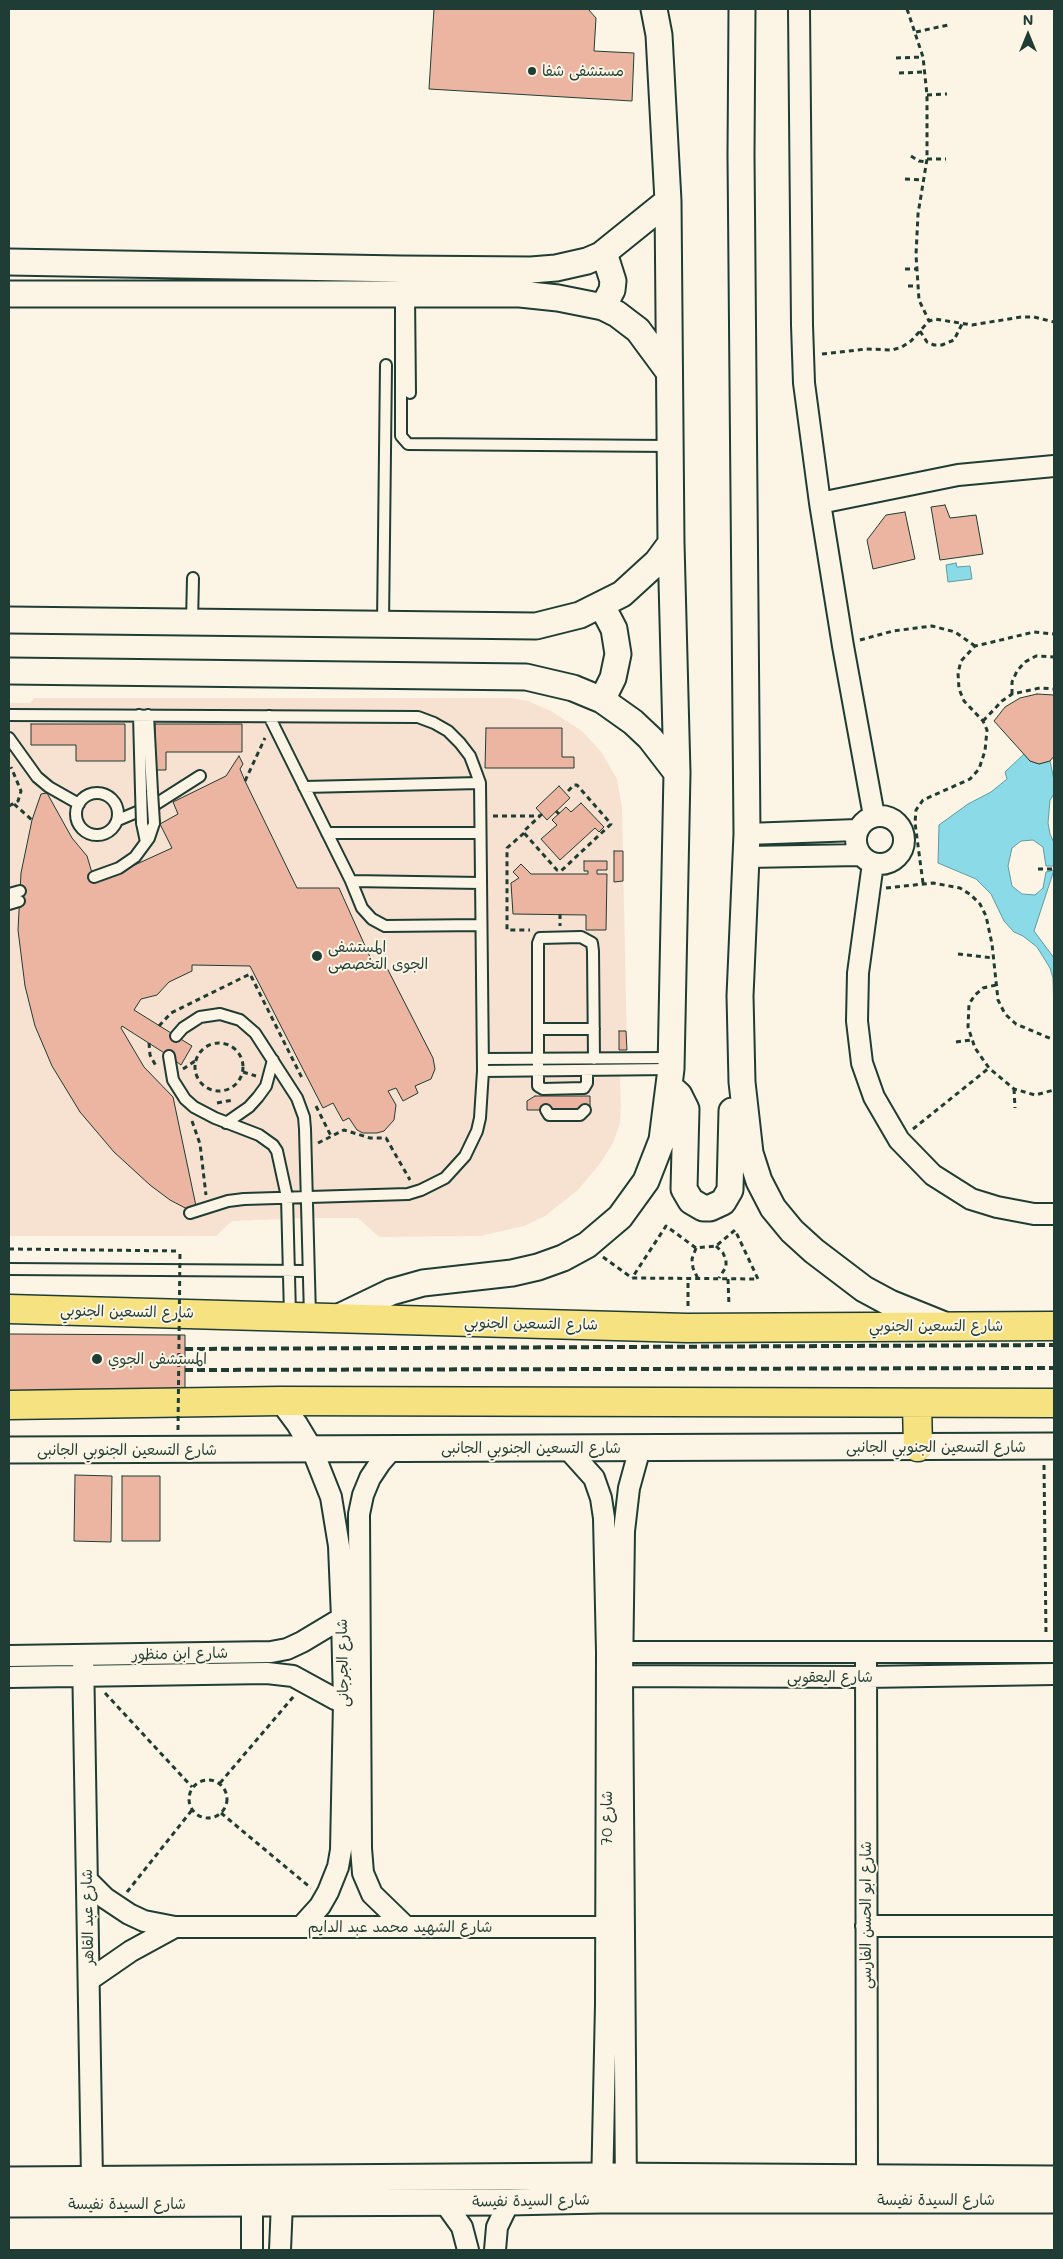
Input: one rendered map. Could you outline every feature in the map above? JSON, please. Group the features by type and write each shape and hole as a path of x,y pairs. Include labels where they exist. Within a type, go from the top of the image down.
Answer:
{"highway":[{"name":"شارع التسعين الجنوبي","path":"9,1309 687,1328 1054,1326"},
{"path":"9,1406 280,1401 1054,1404"},
{"path":"917,1404 918,1447"}],"street":[{"path":"337,1318 391,1292 423,1283 538,1267 563,1258 587,1245 620,1217 646,1181 662,1140 670,1071 677,774 671,543 668,201 659,35 654,9"},
{"path":"742,9 741,155 746,846 740,996 742,1082 747,1138 756,1172 773,1208 792,1231 838,1271 864,1289 890,1303 947,1326"},
{"path":"799,9 802,355 820,503 843,646 874,816"},
{"path":"9,262 530,270 571,266 601,255 668,201"},
{"path":"601,255 611,271 613,281 612,290 603,307"},
{"path":"401,268 405,294"},
{"path":"9,294 520,294 558,298 603,307 616,314 638,330 669,372"},
{"path":"820,503 958,475 1054,466"},
{"path":"9,620 536,626 580,615 602,606 641,579 671,543"},
{"path":"602,606 614,629 618,654 613,678 602,700"},
{"path":"9,671 526,677 573,688 602,700 633,722 650,738 677,774"},
{"path":"746,846 867,859 884,864 895,859 902,850 904,840 902,829 895,820 885,816 874,816 861,823 855,838 856,847 867,859 871,890 858,974 857,1021 862,1063 874,1097 899,1140 933,1175 971,1199 997,1207 1034,1214 1054,1214"},
{"path":"746,846 857,830"},
{"path":"670,1071 686,1109 684,1189 691,1201 703,1208 710,1208 723,1202 730,1190 731,1114 742,1082"},
{"name":"شارع الجرجانى","path":"280,1401 312,1449 326,1480 336,1521 342,1618 352,1701 363,1873 372,1894 406,1928"},
{"name":"شارع التسعين الجنوبي الجانبى","path":"9,1450 1049,1446"},
{"name":"شارع 70","path":"567,1448 594,1478 601,1498 614,1652 618,2184"},
{"name":"شارع 70","path":"614,1652 628,1488 640,1448"},
{"name":"شارع الجرجانى","path":"301,1928 324,1899 338,1867 341,1850 352,1701 359,1514 370,1478 392,1449"},
{"name":"شارع ابن منظور","path":"9,1656 270,1652 287,1649 302,1642 342,1618"},
{"name":"شارع اليعقوبى","path":"614,1652 1050,1652"},
{"name":"شارع ابو الحسن الفارسى","path":"866,1652 867,2177"},
{"name":"شارع عبد القاهر","path":"83,1656 87,1676 87,1880 92,2179"},
{"name":"شارع ابن منظور","path":"9,1677 267,1672 293,1676 327,1695 352,1701"},
{"name":"شارع اليعقوبى","path":"614,1676 866,1677 1054,1674"},
{"name":"شارع الشهيد محمد عبد الدايم","path":"87,1880 115,1906 144,1921 175,1928 615,1928"},
{"path":"866,1926 1054,1926"},
{"name":"شارع الشهيد محمد عبد الدايم","path":"89,1980 131,1951 175,1928"},
{"name":"شارع السيدة نفيسة","path":"9,2204 252,2204 282,2202 601,2200 618,2184 867,2177 1054,2179"},
{"name":"شارع السيدة نفيسة","path":"9,2180 92,2179 618,2184 1054,2200"},
{"path":"280,2250 282,2202"},
{"path":"444,2202 462,2227 468,2250"},
{"path":"495,2250 497,2227 508,2202"},
{"path":"252,2204 252,2250"}],"lane":[{"path":"405,294 410,393"},
{"path":"405,294 401,436 408,444 670,446"},
{"path":"383,625 386,365"},
{"path":"192,623 193,578"},
{"path":"9,715 418,717 441,727 460,743 470,756 480,783 483,1071 480,1118 475,1137 465,1156 445,1178 408,1194 307,1196 235,1200 190,1213"},
{"path":"94,877 128,863 152,833 154,823 147,791 144,715"},
{"path":"269,716 351,881 362,908 372,919 385,926 481,925"},
{"path":"9,738 37,777 62,795 79,804"},
{"path":"118,820 117,805 106,795 92,794 85,797 79,804 76,816 78,823 88,834 96,836 110,832 118,820 162,801 200,776"},
{"path":"304,787 480,783"},
{"path":"146,842 142,823 147,791"},
{"path":"327,834 480,834"},
{"path":"351,881 481,883"},
{"path":"9,894 16,899"},
{"path":"587,1070 585,1091 546,1092 538,1086 538,940 542,938 586,938 593,947 594,1059"},
{"path":"176,1036 187,1025 200,1017 220,1014 230,1016 248,1025 273,1060 300,1105 305,1129 308,1271 300,1316"},
{"path":"538,1029 594,1029"},
{"path":"169,1056 173,1080 185,1099 204,1114 259,1135 273,1145 280,1158 287,1197 289,1271 300,1316"},
{"path":"483,1059 594,1059 670,1071"},
{"path":"226,1123 249,1107 258,1097 268,1079 273,1060"},
{"path":"483,1071 670,1071"},
{"path":"546,1110 549,1115 580,1115 585,1110"},
{"path":"9,1269 308,1271"}],"path":[{"path":"907,9 923,57 927,95 927,160 916,235 916,268 919,300 929,321"},
{"path":"916,32 948,25"},
{"path":"896,58 923,57"},
{"path":"899,73 925,72"},
{"path":"927,95 947,94"},
{"path":"911,156 919,161 946,158"},
{"path":"905,178 923,180"},
{"path":"905,268 916,268"},
{"path":"908,286 917,286"},
{"path":"802,355 842,353 866,349 892,350 911,342 929,321 941,319 962,324 984,324 1021,317 1034,317 1054,322"},
{"path":"920,331 927,342 934,345 942,345 954,340 962,324"},
{"path":"843,646 893,631 932,626 955,632 975,646"},
{"path":"923,883 915,823 916,810 923,800 959,786 970,779 979,769 987,740 987,730 983,721 964,701 959,689 958,673 961,661 975,646 1034,632 1054,634"},
{"path":"1012,694 1015,676 1025,662 1036,656 1054,656"},
{"path":"983,721 1002,701 1012,694 1040,688 1054,689"},
{"path":"245,780 262,743"},
{"path":"9,761 21,790 20,796 14,804 9,806"},
{"path":"524,834 560,871 611,826 610,821 577,785 574,785 566,793"},
{"path":"14,804 32,820"},
{"path":"480,816 541,815 525,830 524,834 507,848 507,930 534,930"},
{"path":"1038,869 1054,869"},
{"path":"871,890 923,883 947,884 960,888 971,895 980,904 986,916 998,1000 1005,1014 1016,1024 1054,1040"},
{"path":"958,954 993,958"},
{"path":"996,985 983,988 969,1004 968,1027 971,1040 989,1068 1014,1089 1035,1095 1054,1090"},
{"path":"956,1042 971,1040"},
{"path":"149,1043 150,1055 157,1070"},
{"path":"181,1070 196,1061 204,1048 224,1043 237,1051 243,1064 243,1072 235,1085 214,1090 207,1087 197,1076 196,1061"},
{"path":"181,1065 183,1078"},
{"path":"252,1083 257,1067"},
{"path":"899,1140 989,1068"},
{"path":"1014,1089 1015,1108"},
{"path":"212,1102 220,1103 235,1099"},
{"path":"191,1117 200,1144 208,1207"},
{"path":"304,1150 344,1130 370,1138 386,1138 416,1192"},
{"path":"587,1245 632,1278 758,1279 735,1230 716,1246 696,1248 666,1226 632,1278"},
{"path":"716,1246 723,1253 726,1260 726,1267 719,1279"},
{"path":"696,1248 692,1259 693,1268 698,1279"},
{"path":"9,1249 180,1251 178,1430"},
{"path":"687,1328 688,1279"},
{"path":"1049,1446 1050,1652"},
{"path":"87,1676 192,1787"},
{"path":"220,1783 306,1683"},
{"path":"205,1779 220,1783 227,1795 226,1805 217,1816 201,1817 192,1810 188,1796 192,1787 205,1779"},
{"path":"115,1906 192,1810"},
{"path":"221,1813 324,1899"}],"shaded area":[{"name":"المستشفى الجوى التخصصى","path":"34,698 511,698 528,701 551,711 582,731 602,753 617,779 622,807 627,1050 619,1051 620,1123 613,1143 599,1165 578,1190 545,1216 524,1226 480,1236 379,1237 358,1218 307,1218 232,1221 216,1236 9,1236 9,703 30,703"}],"water":[{"path":"956,563 957,567 970,566 972,579 948,582 946,565"},
{"path":"1024,754 1030,761 1039,764 1050,761 1054,780 1054,794 1050,800 1048,823 1054,843 1054,866 1046,866 1043,847 1033,840 1021,841 1012,848 1008,866 1012,886 1022,894 1035,895 1043,888 1046,872 1054,870 1034,931 1054,958 1054,1013 1053,978 1050,968 1037,947 1023,936 1014,932 1004,921 991,894 976,879 938,863 939,825 968,804 991,792 1007,779 1005,772"}],"building":[{"name":"مستشفى شفا","path":"434,9 588,9 596,18 594,51 634,53 632,101 429,89"},
{"path":"945,505 950,518 976,515 983,554 940,560 931,507"},
{"path":"905,512 915,559 873,569 867,540 886,515"},
{"path":"1037,694 1054,695 1054,756 1050,761 1039,764 1030,761 994,721 1005,707 1020,698"},
{"path":"31,724 125,724 125,761 76,761 76,745 31,745"},
{"path":"155,724 242,724 242,752 166,752 166,770 155,770"},
{"path":"486,728 562,728 562,757 574,757 574,768 485,768"},
{"path":"239,756 243,764 240,769 245,781 297,888 339,888 375,968 387,968 433,1058 435,1069 431,1079 415,1086 418,1093 403,1101 396,1088 388,1091 396,1105 394,1120 384,1131 363,1133 357,1130 349,1118 343,1121 333,1103 323,1108 250,966 192,965 192,971 169,982 157,995 141,999 134,1010 192,1046 181,1065 122,1026 121,1028 144,1067 173,1097 196,1206 189,1210 170,1200 150,1185 114,1152 80,1112 52,1066 35,1026 25,986 18,930 21,873 32,820 41,794 47,793 72,838 87,856 95,883 172,848 160,824 178,814 173,802 226,776"},
{"path":"559,786 570,798 547,820 536,808"},
{"path":"581,803 604,827 599,832 595,828 560,860 541,839 557,825 552,820 566,807 571,812"},
{"path":"614,851 623,851 623,881 614,882"},
{"path":"584,861 607,861 607,870 597,870 597,874 607,874 606,930 586,930 586,915 513,914 511,883 519,878 513,872 521,864 531,874 588,874 588,871 584,871"},
{"path":"619,1031 626,1031 627,1050 619,1050"},
{"path":"535,1096 590,1096 590,1110 527,1110 527,1101"},
{"name":"المستشفى الجوي","path":"9,1334 185,1335 185,1394 9,1394"},
{"path":"75,1475 112,1476 111,1542 74,1541"},
{"path":"122,1476 160,1476 160,1541 122,1541"}],"railway":[{"path":"185,1349 1054,1345"},
{"path":"185,1370 1054,1368"}],"place":[{"name":"مستشفى شفا","path":"532,71"},
{"name":"المستشفى الجوى التخصصى","path":"317,956"},
{"name":"المستشفى الجوي","path":"97,1359"}]}
